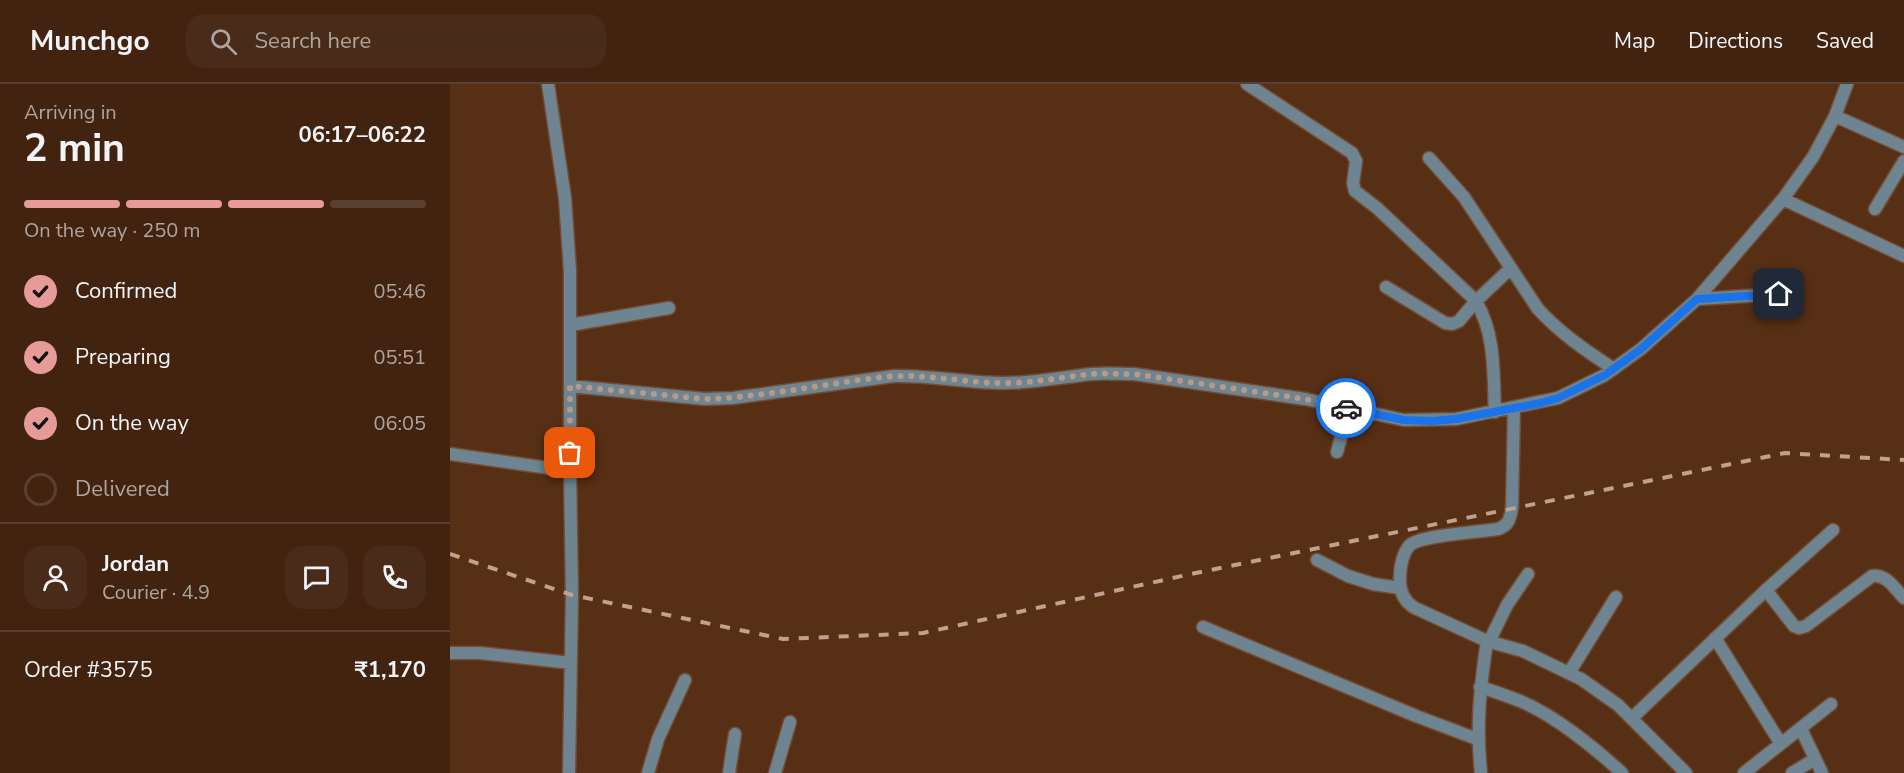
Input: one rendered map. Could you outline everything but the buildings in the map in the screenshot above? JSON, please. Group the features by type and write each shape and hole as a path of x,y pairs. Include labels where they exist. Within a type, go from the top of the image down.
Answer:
{"street":[{"path":"547,84 565,198 570,271 572,595 569,773"},
{"path":"1247,84 1352,153 1356,161 1353,183 1355,191 1386,215 1476,301 1484,315 1491,341 1495,412"},
{"path":"570,386 705,399 742,397 894,376 915,375 1003,383 1038,382 1094,374 1134,374 1305,399 1418,421 1456,419 1558,398 1614,369 1641,349 1697,299 1783,199 1814,157 1835,116 1847,84"},
{"path":"1835,116 1904,147"},
{"path":"1429,158 1464,197 1538,309 1579,346 1614,369"},
{"path":"1875,209 1904,160"},
{"path":"1783,199 1904,256"},
{"path":"1386,287 1449,324 1459,321 1476,301 1511,268"},
{"path":"1697,299 1779,294"},
{"path":"570,325 669,308"},
{"path":"1337,452 1349,408"},
{"path":"1514,408 1510,520 1498,529 1425,538 1413,543 1406,551 1400,573 1400,588 1405,600 1410,605 1488,641 1523,651 1569,673 1618,705 1686,773"},
{"path":"450,454 570,471"},
{"path":"1632,718 1766,590 1833,530"},
{"path":"1317,560 1348,576 1373,584 1400,588"},
{"path":"1480,773 1478,739 1480,687 1488,641 1514,593 1528,574"},
{"path":"1766,590 1794,626 1799,628 1806,626 1872,576 1881,576 1886,579 1904,598"},
{"path":"1569,673 1616,597"},
{"path":"1203,627 1416,716 1478,739"},
{"path":"1715,639 1781,744"},
{"path":"450,653 480,653 570,663"},
{"path":"648,773 658,740 685,680"},
{"path":"1480,687 1522,702 1549,717 1602,754 1622,773"},
{"path":"1744,773 1831,704"},
{"path":"775,773 790,722"},
{"path":"1801,729 1822,773"},
{"path":"729,773 735,734"},
{"path":"1792,773 1815,759"}],"railway":[{"path":"450,554 572,595 783,639 923,633 1191,574 1785,453 1904,460"}],"way so far":[{"path":"570,453 570,386 705,399 750,396 894,376 915,375 1003,383 1038,382 1113,373 1134,374 1305,399 1346,408"}],"route":[{"path":"1346,408 1404,420 1432,421 1456,419 1541,403 1573,392 1605,375 1641,349 1697,299 1779,294"}]}
